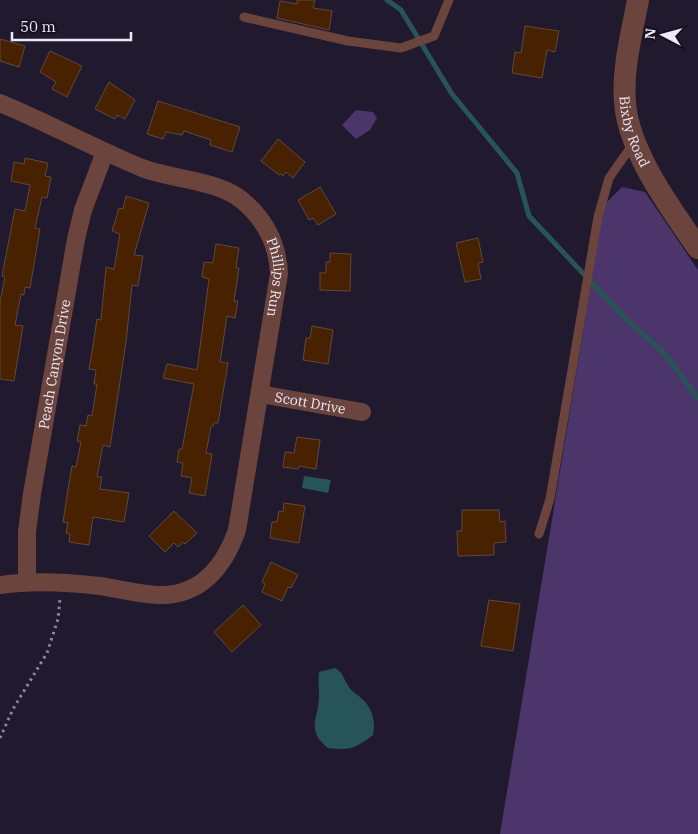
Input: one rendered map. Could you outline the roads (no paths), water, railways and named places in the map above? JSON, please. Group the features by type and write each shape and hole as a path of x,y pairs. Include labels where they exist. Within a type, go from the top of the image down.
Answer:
{"street":[{"name":"Bixby Road","path":"638,0 625,89 626,114 635,141 662,192 698,248"},
{"name":"Phillips Run","path":"0,103 144,168 216,188 234,195 258,216 264,225 276,252 278,274 237,530 224,561 213,574 199,584 176,593 158,595 61,582 27,581 0,585"},
{"name":"Peach Canyon Drive","path":"27,581 28,532 32,494 73,256 83,210 105,152"},
{"name":"Scott Drive","path":"260,394 362,412"}],"lane":[{"path":"244,16 348,41 401,48 434,36 449,0"},
{"path":"539,534 550,499 598,217 609,178 635,141"}],"waterway":[{"path":"387,0 401,10 452,94 517,173 529,216 627,320 663,352 698,398"}]}
